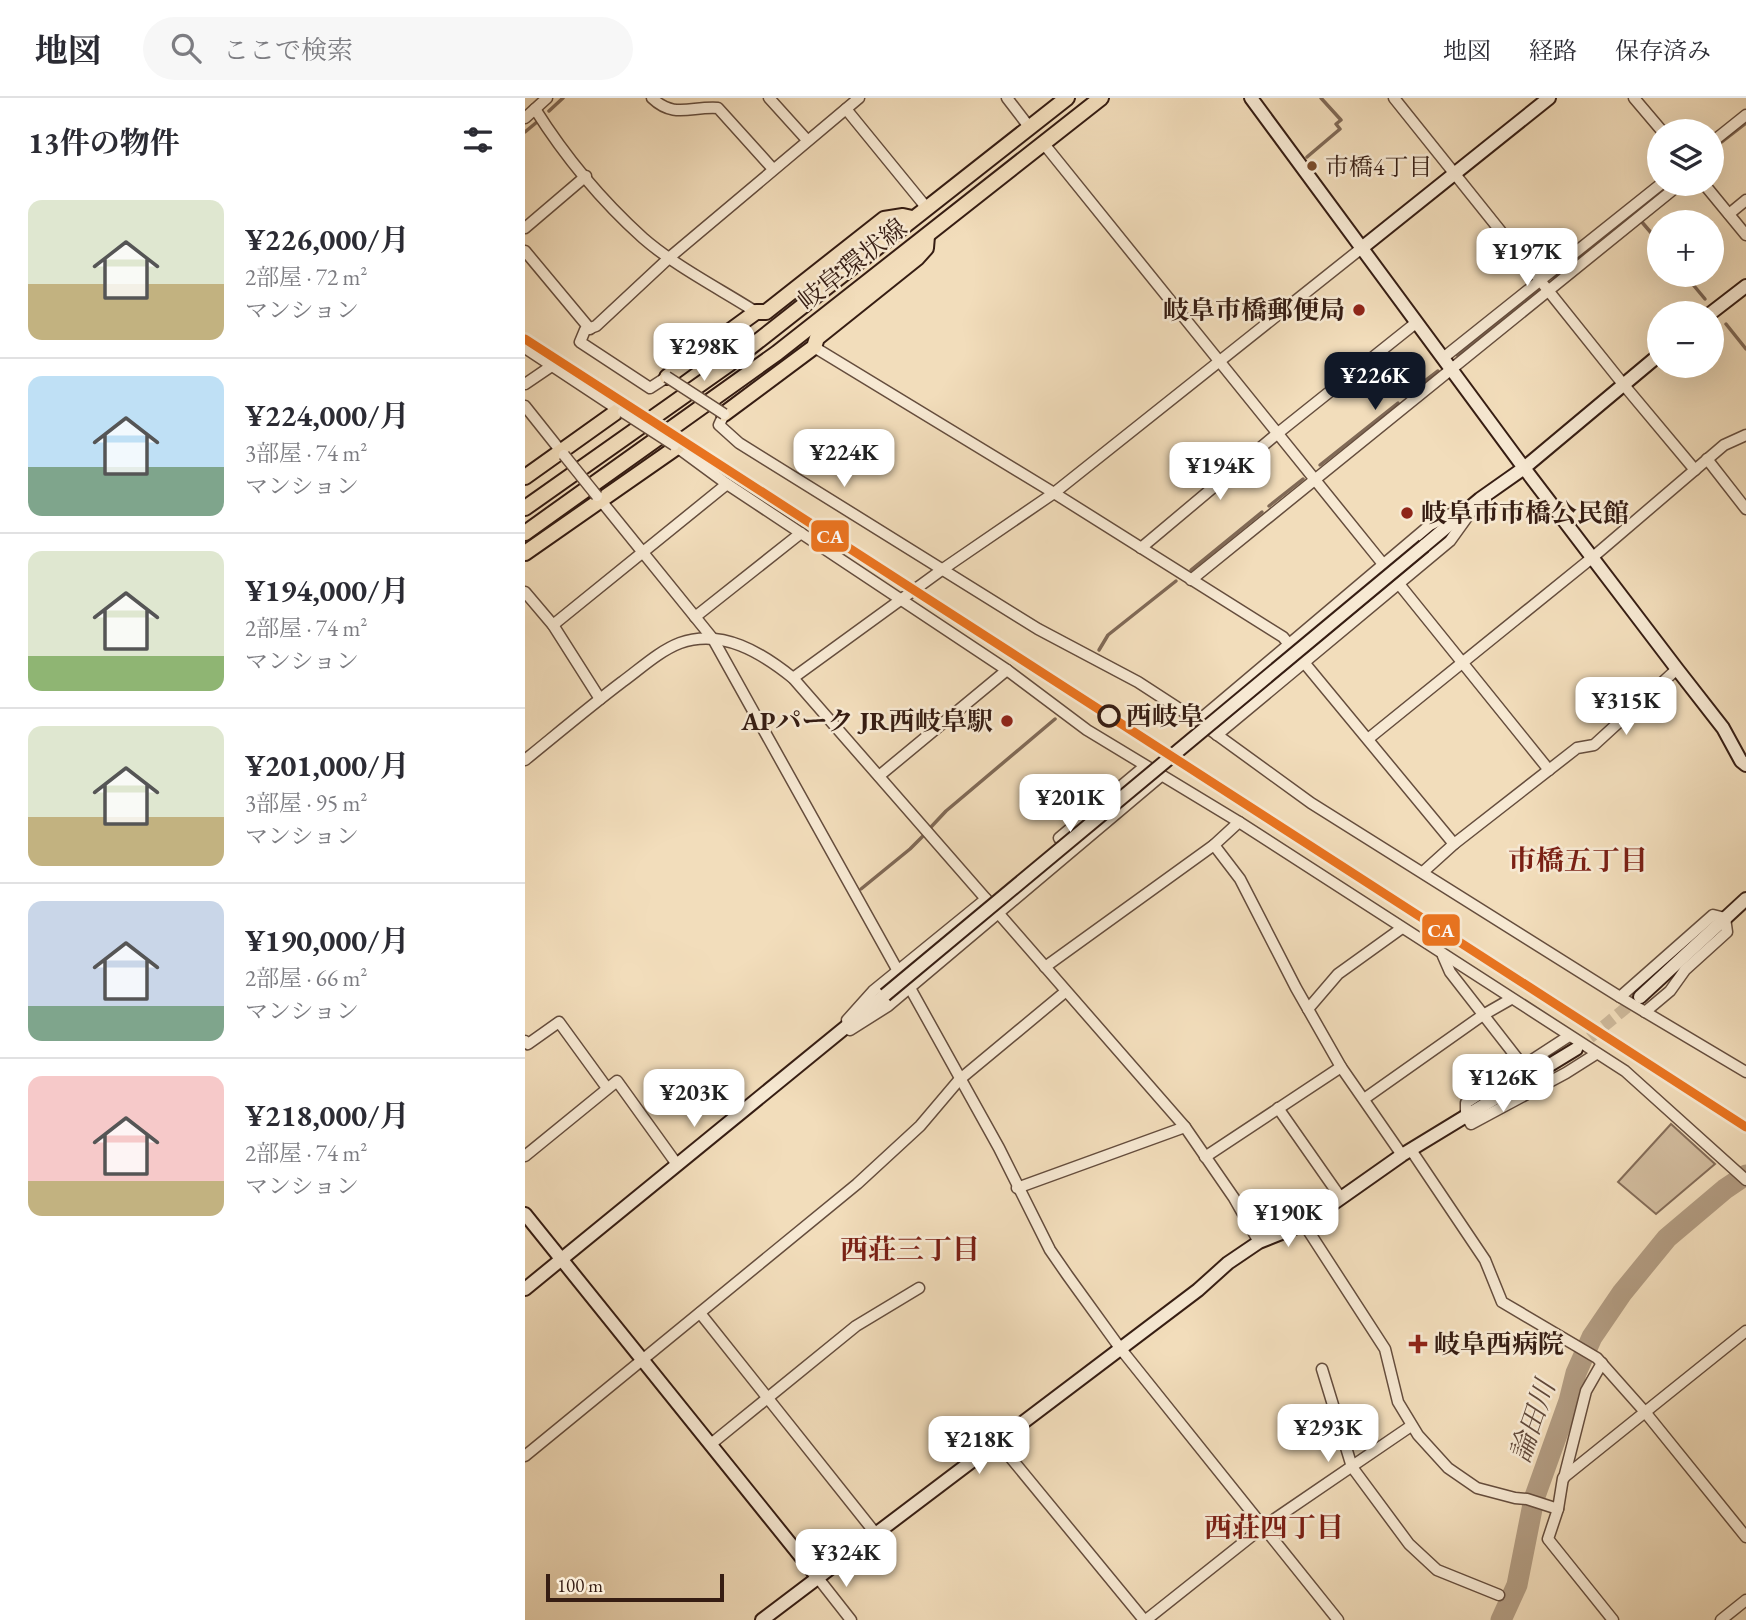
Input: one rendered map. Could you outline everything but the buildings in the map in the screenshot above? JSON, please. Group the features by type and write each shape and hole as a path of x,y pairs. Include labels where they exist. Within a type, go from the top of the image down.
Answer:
{"main road":[{"name":"岐阜環状線","path":"525,508 729,364 1067,98"},
{"name":"岐阜環状線","path":"525,533 777,353 1101,98"},
{"path":"667,377 757,312 766,312 884,219 903,216 912,218"},
{"path":"724,414 814,347 817,338 918,258 926,248 927,236"},
{"path":"525,477 621,411"},
{"path":"525,553 675,446"}],"street":[{"path":"525,118 547,98"},
{"path":"652,98 666,109 679,111 717,108 773,169"},
{"path":"769,98 807,140"},
{"path":"859,98 670,257 596,326 585,330 580,342 650,388 667,377 724,414 719,425 739,443 1038,629 1123,673 1198,721 1311,803 1620,997 1746,1072"},
{"path":"1007,98 1030,128"},
{"path":"1251,98 1524,468 1723,728 1741,761 1746,765"},
{"path":"1394,98 1695,470"},
{"path":"793,678 943,569 1054,493 1549,98"},
{"path":"1634,98 1652,119"},
{"path":"535,109 549,131 586,176 644,238 757,312"},
{"path":"846,109 926,207"},
{"path":"1724,133 1746,115"},
{"path":"1044,144 1383,564"},
{"path":"525,228 586,176"},
{"path":"1191,580 1316,478 1540,280 1647,195"},
{"path":"1447,363 1549,291 1665,196"},
{"path":"1715,196 1746,235"},
{"path":"1729,214 1746,200"},
{"path":"525,251 590,328"},
{"path":"1724,303 1746,286"},
{"path":"1141,548 1416,322"},
{"path":"814,347 1283,637 1454,844"},
{"path":"525,348 1007,670 1078,724 1239,822 1625,1071 1746,1180"},
{"path":"525,384 553,365"},
{"path":"525,1289 676,1163 823,1047 1480,499 1524,468 1647,365"},
{"path":"525,406 713,639 898,971"},
{"path":"1368,739 1593,557 1724,445 1746,435"},
{"path":"1707,459 1746,509"},
{"path":"554,625 727,484"},
{"path":"1198,721 1430,525 1480,499"},
{"path":"1217,735 1450,541 1480,499"},
{"path":"695,617 801,533"},
{"path":"1399,584 1549,770"},
{"path":"525,592 554,625 600,699"},
{"path":"525,760 600,699 664,651 680,643 713,639 739,644 768,658 793,678 1185,1127 1234,1198 1259,1242"},
{"path":"1423,872 1454,844 1577,748 1594,745 1677,669"},
{"path":"879,776 1007,670"},
{"path":"1059,838 1145,766"},
{"path":"823,1047 888,1006 1161,776"},
{"path":"1045,967 1214,845 1239,822"},
{"path":"1214,845 1240,878 1341,1067 1407,1152 1415,1158 1485,1260 1502,1301 1599,1360 1645,1412 1746,1537"},
{"path":"823,1047 873,991 986,899"},
{"path":"1640,997 1725,918 1744,904"},
{"path":"1620,997 1713,915 1725,918"},
{"path":"1645,1012 1670,991 1685,970 1727,932 1725,918"},
{"path":"1308,1009 1338,974 1402,928"},
{"path":"1443,955 1450,972 1524,1067"},
{"path":"910,988 999,1148 1050,1250 1120,1348 1338,1620"},
{"path":"525,1456 857,1184 920,1126 959,1080 1065,992"},
{"path":"1364,1099 1483,1015 1511,999"},
{"path":"525,1041 528,1044 559,1022 607,1088"},
{"path":"1569,1036 1466,1103 1466,1115 1471,1124 1566,1073 1595,1054"},
{"path":"762,1620 1259,1242 1304,1224 1407,1152 1576,1049"},
{"path":"1205,1157 1341,1067"},
{"path":"525,1156 617,1081 676,1163"},
{"path":"1278,1108 1341,1198"},
{"path":"1017,1188 1185,1127"},
{"path":"525,1214 851,1620"},
{"path":"1304,1224 1385,1349 1398,1402 1411,1426 1448,1468 1476,1488 1554,1508"},
{"path":"711,1444 856,1326 919,1288"},
{"path":"700,1313 876,1534"},
{"path":"1563,1478 1746,1332"},
{"path":"1599,1360 1586,1391 1548,1539 1613,1620"},
{"path":"1322,1369 1352,1467 1409,1544 1437,1570 1499,1595"},
{"path":"997,1441 1145,1620 1263,1527 1411,1426"},
{"path":"1721,1620 1746,1600"}],"shaded area":[{"path":"1671,1124 1715,1164 1656,1214 1618,1182"}],"waterway":[{"path":"549,111 563,98"},
{"path":"1307,157 1340,129 1336,124 1341,120 1321,98"},
{"path":"525,132 537,122"},
{"path":"1724,140 1746,123"},
{"path":"1554,277 1655,196"},
{"path":"1641,221 1647,228"},
{"path":"1695,287 1705,299"},
{"path":"1457,355 1538,290"},
{"path":"1726,324 1746,349"},
{"path":"1408,394 1438,371"},
{"path":"1320,465 1398,403"},
{"path":"1269,506 1303,479"},
{"path":"1191,570 1262,512"},
{"path":"1099,650 1108,635 1176,581"},
{"path":"931,827 946,811 1055,719"},
{"path":"861,889 923,836"},
{"name":"論田川","path":"1501,1620 1517,1585 1534,1499 1569,1401 1576,1373 1592,1337 1622,1293 1667,1238 1725,1189 1746,1175"}],"tunnel":[{"path":"1576,1049 1638,998"}],"transit line":[{"name":"CA","path":"525,339 1746,1127"}],"place":[{"name":"市橋4丁目","path":"1312,166"},
{"name":"岐阜市橋郵便局","path":"1359,310"},
{"name":"岐阜市市橋公民館","path":"1407,513"},
{"name":"西岐阜","path":"1109,716"},
{"name":"APパーク JR西岐阜駅","path":"1007,721"},
{"name":"岐阜西病院","path":"1418,1344"}],"district":[{"name":"市橋五丁目","path":"1578,860"},
{"name":"西荘三丁目","path":"910,1249"},
{"name":"西荘四丁目","path":"1274,1527"}]}
